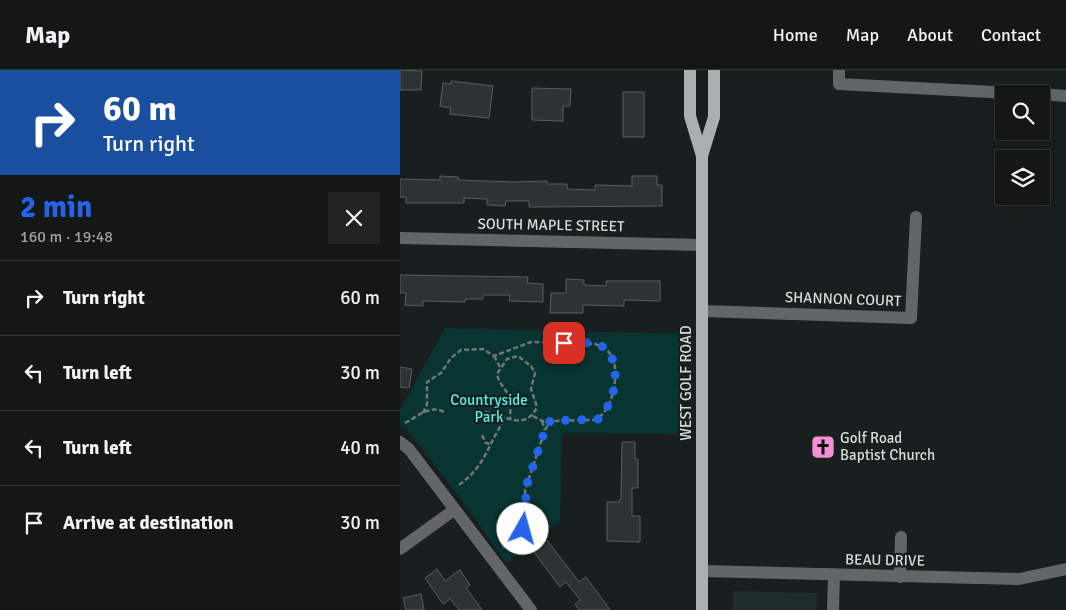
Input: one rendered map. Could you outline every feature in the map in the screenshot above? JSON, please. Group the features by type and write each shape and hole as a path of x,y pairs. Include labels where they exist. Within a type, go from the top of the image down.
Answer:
{"main road":[{"name":"WEST GOLF ROAD","path":"690,70 690,116 702,156 702,610"},
{"name":"WEST GOLF ROAD","path":"702,156 714,118 714,70"}],"street":[{"path":"839,70 839,84 995,92"},
{"path":"1050,95 1066,96"},
{"name":"SHANNON COURT","path":"702,311 912,318 916,217"},
{"name":"SOUTH MAPLE STREET","path":"400,238 702,245"},
{"path":"400,442 409,449 531,610"},
{"path":"400,549 454,510"},
{"path":"900,577 901,537"},
{"name":"BEAU DRIVE","path":"702,572 1019,579 1066,569"},
{"path":"833,610 834,575"}],"path":[{"path":"494,356 530,342 595,344 603,347 611,356 614,371 612,400 604,414 593,420 542,421 533,416"},
{"path":"423,413 427,404 426,382 446,369 455,354 466,348 477,348 494,356 500,366"},
{"path":"485,412 510,419 526,420 533,416 537,407 531,389 535,373 531,366 518,356 507,359 500,366 497,378 512,398 510,419"},
{"path":"406,424 423,413 435,409 444,412"},
{"path":"459,485 480,467 490,444 506,418"},
{"path":"542,421 545,430"},
{"path":"503,548 526,525 525,490 545,430 550,421"},
{"path":"482,435 486,443 490,444"}],"shaded area":[{"path":"733,591 817,593 817,610 733,610"}],"green space":[{"name":"Countryside Park","path":"445,328 682,334 681,434 562,433 560,521 506,563 467,507 410,433 400,425 400,410"}],"building":[{"path":"400,70 422,71 421,90 400,90"},
{"path":"451,81 493,86 489,118 450,114 451,108 440,106 443,83 451,84"},
{"path":"532,88 571,89 570,106 563,106 563,121 532,120"},
{"path":"623,92 644,92 644,137 623,137"},
{"path":"440,176 458,177 458,180 547,181 547,184 567,184 567,189 595,190 595,185 632,186 632,176 657,176 657,185 662,185 662,206 529,207 529,201 506,201 505,206 487,205 487,199 464,198 464,203 406,203 406,197 400,197 400,179 440,180"},
{"path":"400,275 528,277 527,283 543,284 543,302 509,301 510,295 483,295 483,299 465,299 465,302 423,301 423,306 405,305 406,293 400,293"},
{"path":"566,279 584,280 584,285 606,286 606,281 660,281 660,301 624,300 624,306 583,305 583,313 550,313 551,293 566,293"},
{"path":"400,367 412,369 409,388 400,387"},
{"path":"622,442 635,442 635,459 638,459 638,488 632,488 632,516 640,516 640,542 607,541 607,502 619,502 621,498"},
{"path":"547,540 579,582 586,577 610,610 579,610 575,604 580,600 566,582 560,587 533,551"},
{"path":"437,569 445,581 460,570 470,585 466,588 482,610 459,610 450,599 443,604 425,578"},
{"path":"421,594 424,610 406,610 403,598"}],"place":[{"name":"Golf Road Baptist Church","path":"823,447"}],"route":[{"path":"523,529 528,520 525,490 545,430 550,421 566,419 587,421 598,419 608,409 612,400 614,363 611,356 603,347 595,344 564,343"}]}
